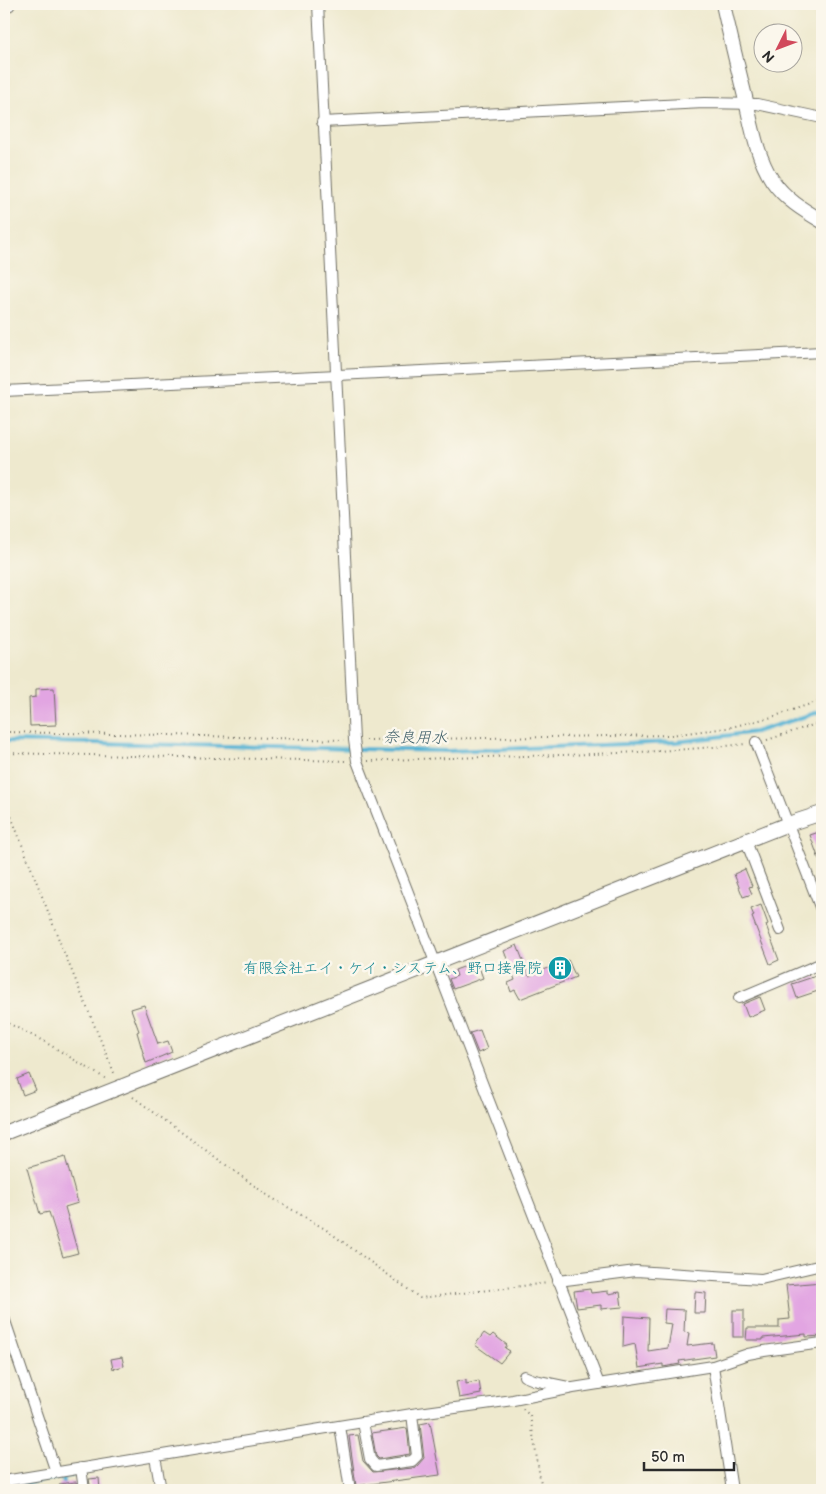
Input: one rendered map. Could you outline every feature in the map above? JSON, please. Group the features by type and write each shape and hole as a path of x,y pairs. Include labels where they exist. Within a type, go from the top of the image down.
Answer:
{"street":[{"path":"318,4 322,122 354,740 357,761 437,963 598,1384"},
{"path":"723,4 755,140 763,164 772,180 785,195 797,206 822,221"},
{"path":"322,122 704,103 746,103 822,118"},
{"path":"4,391 822,352"},
{"path":"756,742 822,912"},
{"path":"4,1132 788,824 822,813"},
{"path":"746,841 780,930"},
{"path":"739,998 822,963"},
{"path":"558,1281 636,1271 761,1279 822,1265"},
{"path":"4,1318 56,1472"},
{"path":"4,1481 412,1414 513,1400 574,1388 713,1366 756,1353 822,1343"},
{"path":"713,1366 732,1490"},
{"path":"524,1376 541,1382 574,1388"},
{"path":"363,1422 370,1459 376,1466 412,1461 417,1456 412,1414"},
{"path":"340,1426 350,1490"},
{"path":"154,1457 161,1490"},
{"path":"81,1468 84,1490"}],"path":[{"path":"4,732 354,740 670,735 727,728 772,717 822,700"},
{"path":"4,753 357,761 472,756 544,756 711,747 756,742 822,722"},
{"path":"4,798 61,945 120,1087"},
{"path":"4,1021 45,1042 120,1087 267,1195 325,1229 420,1298 558,1281"},
{"path":"513,1400 530,1416 542,1490"}],"building":[{"path":"54,688 56,725 30,726 29,698 36,697 36,689"},
{"path":"822,831 822,865 821,865 810,835"},
{"path":"745,869 752,886 749,887 752,894 743,897 734,874"},
{"path":"761,905 779,960 770,964 752,917 754,916 751,909"},
{"name":"有限会社エイ・ケイ・システム、野口接骨院","path":"517,945 529,976 568,960 576,977 520,999 515,990 511,992 508,983 515,980 504,951"},
{"path":"477,962 483,978 453,989 449,979 457,976 455,970"},
{"path":"816,976 821,990 797,998 792,984"},
{"path":"760,997 765,1010 748,1017 743,1004"},
{"path":"144,1005 158,1044 168,1041 172,1052 146,1063 137,1032 139,1031 131,1009"},
{"path":"480,1030 487,1049 478,1053 470,1033"},
{"path":"29,1074 36,1090 23,1095 17,1079"},
{"path":"65,1157 78,1203 65,1207 78,1253 63,1257 49,1212 40,1214 27,1168"},
{"path":"822,1282 822,1336 806,1337 806,1334 763,1338 763,1340 746,1340 747,1328 779,1328 779,1320 790,1319 786,1285"},
{"path":"590,1289 591,1293 608,1291 608,1294 620,1292 622,1307 601,1309 601,1305 577,1308 574,1291"},
{"path":"695,1292 706,1293 705,1313 694,1313"},
{"path":"665,1309 685,1310 684,1332 689,1333 687,1346 713,1343 715,1356 679,1361 680,1364 663,1367 663,1364 639,1368 635,1344 623,1347 624,1316 649,1318 648,1351 668,1348 672,1324 664,1323"},
{"path":"733,1310 744,1310 744,1337 733,1337"},
{"path":"484,1333 490,1337 493,1334 507,1345 505,1348 510,1351 500,1363 475,1345"},
{"path":"122,1357 124,1366 113,1369 111,1359"},
{"path":"466,1380 466,1384 479,1381 481,1394 459,1398 456,1382"},
{"path":"430,1422 440,1475 356,1486 349,1436 358,1435 363,1461 373,1472 413,1468 424,1458 420,1424"},
{"path":"407,1428 410,1454 379,1459 376,1456 372,1433"},
{"path":"99,1478 100,1490 91,1490 89,1479"},
{"path":"76,1482 77,1490 60,1490 59,1484"}],"waterway":[{"name":"奈良用水","path":"4,741 448,751 677,742 755,732 822,711"},
{"path":"4,1487 73,1475"},
{"path":"62,1477 64,1490"}],"place":[{"name":"有限会社エイ・ケイ・システム、野口接骨院","path":"560,968"}]}
